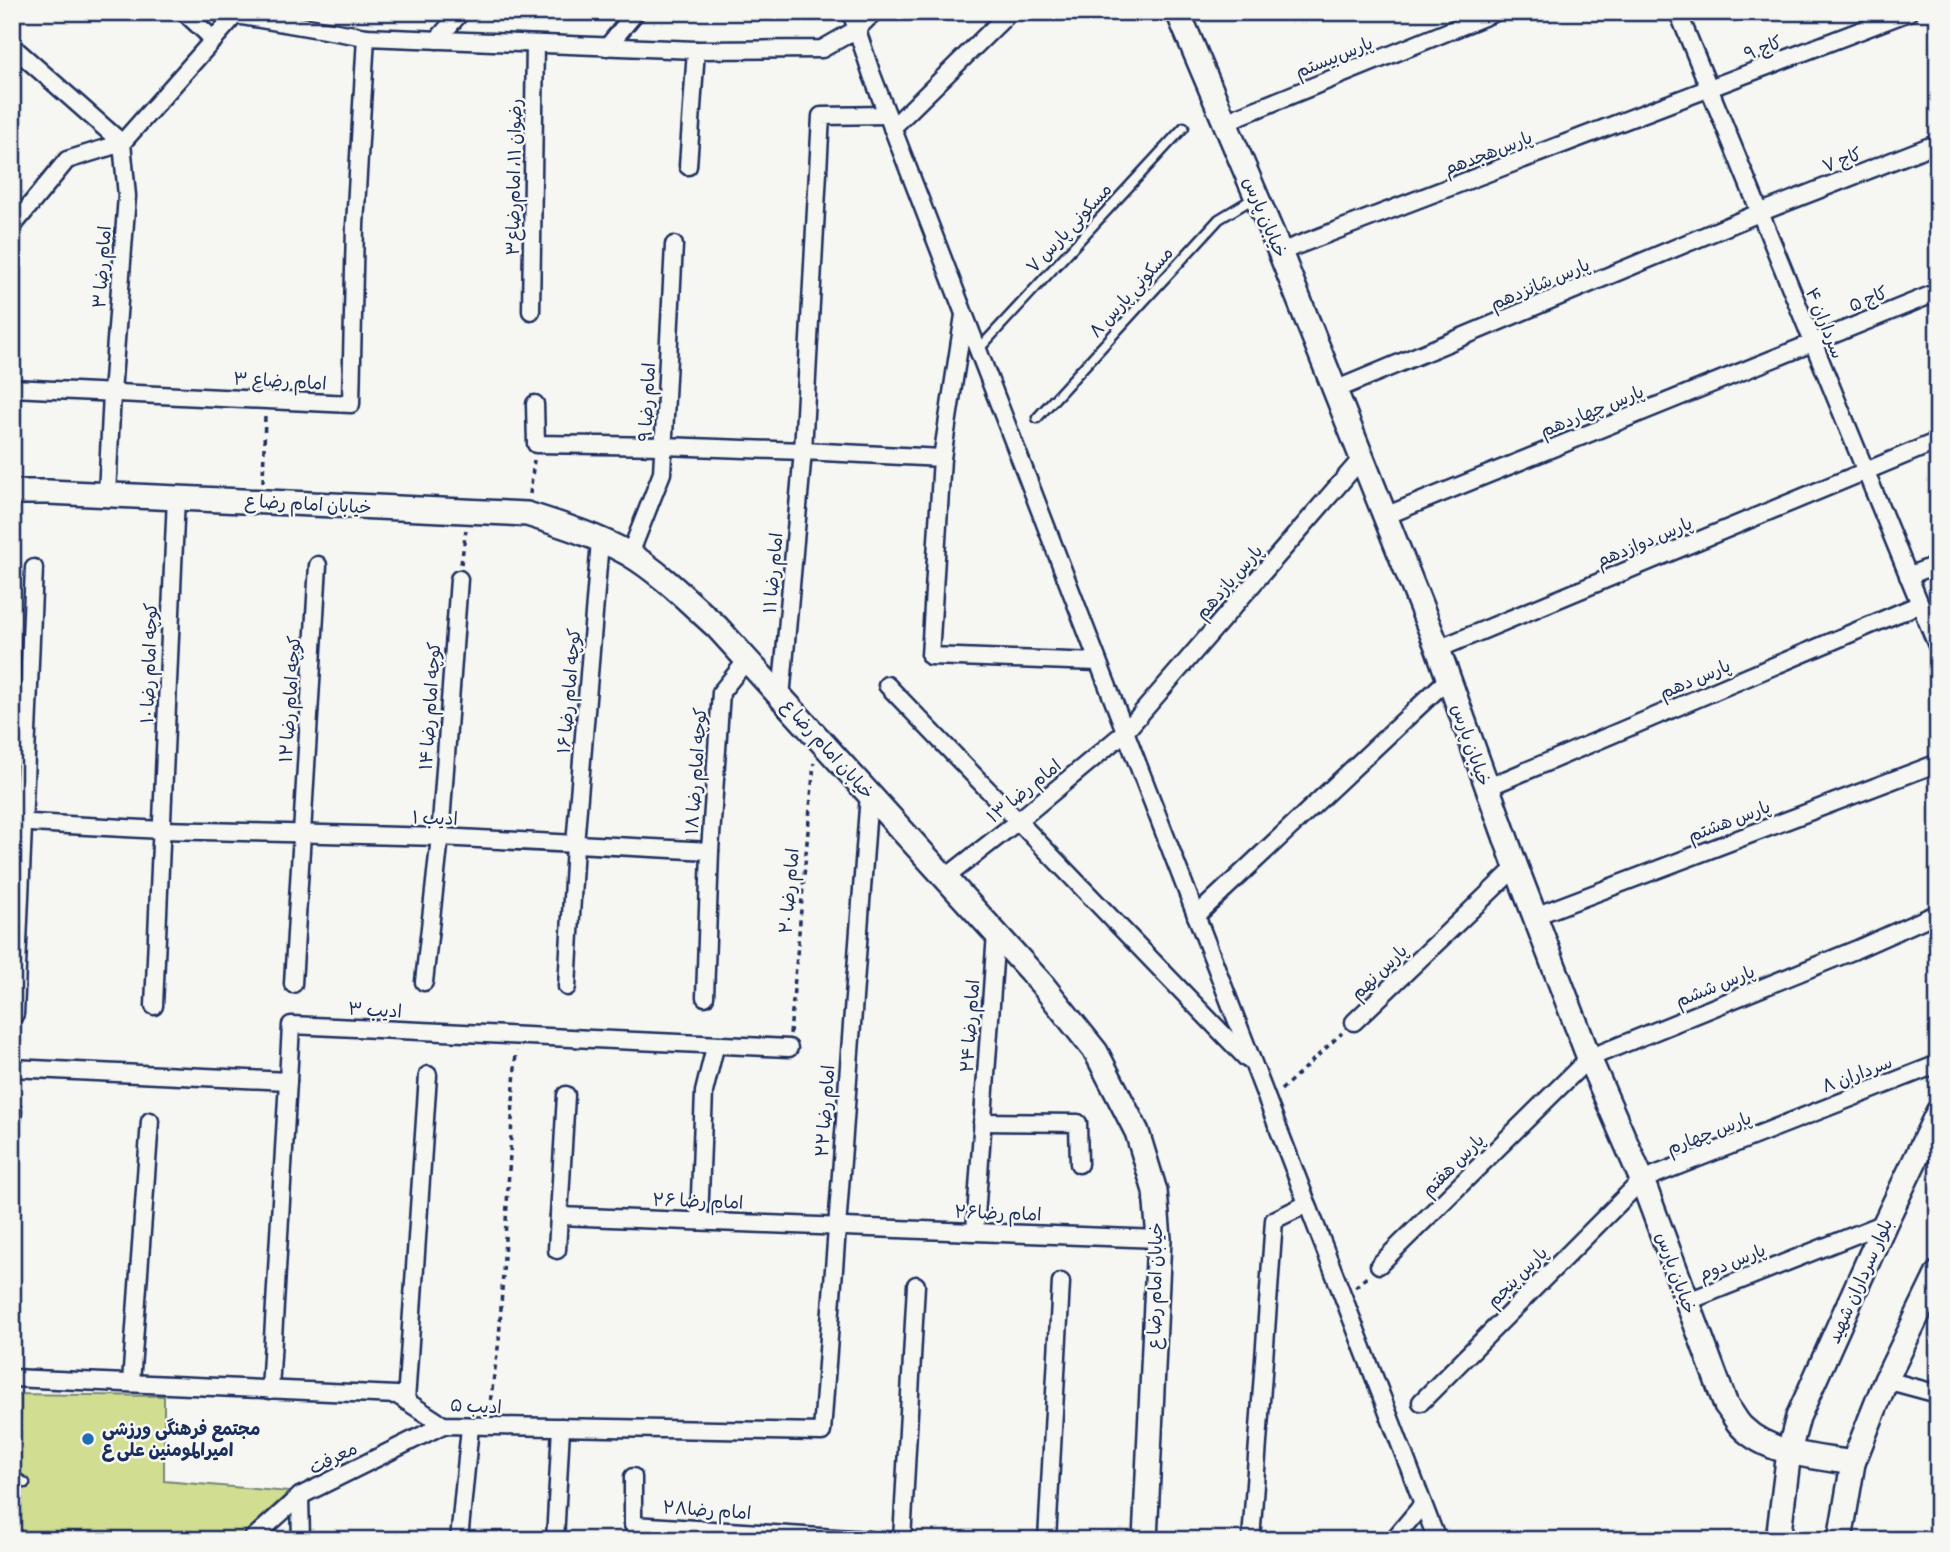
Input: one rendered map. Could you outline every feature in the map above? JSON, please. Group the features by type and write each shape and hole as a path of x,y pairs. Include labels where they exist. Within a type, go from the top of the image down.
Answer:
{"main road":[{"name":"خیابان پارس","path":"1178,12 1280,252 1438,649 1486,788 1589,1058 1642,1180 1727,1405 1743,1429 1771,1445 1789,1452 1853,1463"},
{"name":"خیابان امام رضا ع","path":"12,492 527,514 581,531 630,554 717,627 1041,983 1096,1052 1137,1132 1155,1191 1159,1239 1145,1540"},
{"name":"بلوار سرداران شهید","path":"1778,1540 1789,1452 1798,1417 1938,1112"},
{"path":"1840,1540 1853,1463 1886,1380 1938,1272"}],"street":[{"path":"184,12 214,40"},
{"path":"437,40 461,12"},
{"path":"607,47 636,12"},
{"path":"852,12 890,122 1437,1540"},
{"path":"12,227 67,160 122,143 237,14 366,37 696,50 822,49 857,29 874,12"},
{"path":"890,122 1010,12"},
{"name":"پارس‌بیستم","path":"1225,122 1496,12"},
{"name":"سرداران ۴","path":"1678,12 1938,648"},
{"name":"کاج ۹","path":"1709,90 1909,12"},
{"name":"امام رضا‌ع ۳","path":"12,388 351,404 355,225 366,37"},
{"name":"رضوان ۱۱، امام‌رضا‌ع‌۳","path":"531,311 535,44"},
{"path":"12,46 122,143"},
{"path":"688,166 696,50"},
{"name":"پارس‌‌هجدهم","path":"1280,252 1709,90"},
{"name":"امام رضا ۱۱","path":"781,698 803,451 821,116 890,122"},
{"name":"امام رضا ۳","path":"107,495 127,196 122,143"},
{"name":"کاج ۷","path":"1759,213 1938,143"},
{"name":"پارس‌‌ شانزدهم","path":"1335,390 1759,213"},
{"name":"امام رضا ۹","path":"630,554 662,473 674,245"},
{"name":"کاج ۵","path":"1812,342 1938,292"},
{"path":"964,314 942,458 930,656 1098,662"},
{"name":"پارس‌‌ چهاردهم","path":"1385,516 1812,342"},
{"path":"535,404 536,444 664,446 942,458"},
{"name":"پارس‌‌ دوازدهم","path":"1438,649 1938,441"},
{"name":"پارس‌‌ یازدهم","path":"1125,732 1362,458"},
{"name":"کوچه امام رضا ۱۰","path":"155,1006 176,498"},
{"name":"کوچه امام رضا ۱۶","path":"567,987 575,845 600,541"},
{"path":"1908,576 1938,564"},
{"name":"کوچه امام رضا ۱۲","path":"293,984 318,565"},
{"path":"15,1014 17,822 34,568"},
{"name":"کوچه امام رضا ۱۴","path":"424,982 440,836 459,579"},
{"name":"پارس‌‌ دهم","path":"1486,788 1920,604"},
{"name":"کوچه امام رضا ۱۸","path":"710,851 721,692 747,660"},
{"path":"1196,916 1448,679"},
{"path":"887,685 1253,1064"},
{"name":"امام رضا ۱۳","path":"945,878 1125,732"},
{"name":"پارس‌‌ هشتم","path":"1535,916 1938,763"},
{"name":"امام رضا ۲۲","path":"822,1432 869,794"},
{"name":"ادیب ۱","path":"17,822 162,830 440,836 710,851"},
{"path":"705,997 710,851"},
{"name":"پارس‌‌ نهم","path":"1354,1022 1516,867"},
{"name":"پارس‌‌ ششم","path":"1589,1058 1855,950 1938,913"},
{"name":"امام رضا ۲۴","path":"975,1231 996,933"},
{"name":"ادیب ۳","path":"288,1081 291,1025 789,1048"},
{"path":"699,1221 704,1092 715,1046"},
{"name":"پارس‌‌ هفتم","path":"1379,1265 1589,1058"},
{"name":"سرداران ۸","path":"1790,1121 1938,1064"},
{"path":"12,1068 288,1081 270,1390"},
{"path":"406,1401 428,1075"},
{"path":"557,1250 566,1095"},
{"path":"12,1121 13,1111"},
{"path":"131,1383 150,1121"},
{"name":"پارس‌‌ چهارم","path":"1642,1180 1790,1121"},
{"path":"982,1122 1078,1123 1079,1164"},
{"name":"پارس‌‌ پنجم","path":"1421,1402 1642,1180"},
{"path":"1251,1540 1274,1220 1307,1204"},
{"name":"امام رضا ۲۶","path":"559,1216 836,1225"},
{"name":"پارس‌‌ دوم","path":"1686,1301 1885,1223"},
{"name":"امام رضا۲۶","path":"836,1225 1159,1239"},
{"path":"1046,1540 1061,1282"},
{"path":"902,1540 916,1284"},
{"name":"ادیب ۵","path":"12,1378 397,1395 443,1425 470,1427 822,1432"},
{"path":"1886,1380 1938,1394"},
{"name":"معرفت","path":"251,1540 300,1496 443,1425"},
{"path":"459,1540 470,1427"},
{"path":"555,1540 561,1427"},
{"name":"امام رضا۲۸","path":"633,1477 633,1532 868,1540"},
{"path":"300,1496 301,1540"},
{"path":"1392,1540 1423,1504"}],"lane":[{"name":"مسکونی ‌پارس ۷","path":"978,350 1184,127"},
{"name":"مسکونی پارس ۸","path":"1038,418 1219,219 1256,196"},
{"path":"12,1475 25,1483"}],"path":[{"path":"262,502 266,400"},
{"path":"527,514 536,444"},
{"path":"459,579 469,511"},
{"name":"امام رضا ۲۰","path":"789,1048 817,736"},
{"name":"پارس‌‌ نهم","path":"1268,1102 1354,1022"},
{"path":"470,1427 489,1412 499,1341 517,1037"},
{"path":"1343,1298 1379,1265"}],"green space":[{"name":"مجتمع فرهنگی ورزشی امیرالمومنین علی ‌ع","path":"12,1394 164,1396 164,1481 289,1492 237,1540 12,1540"}],"place":[{"name":"مجتمع فرهنگی ورزشی امیرالمومنین علی ‌ع","path":"88,1439"}]}
